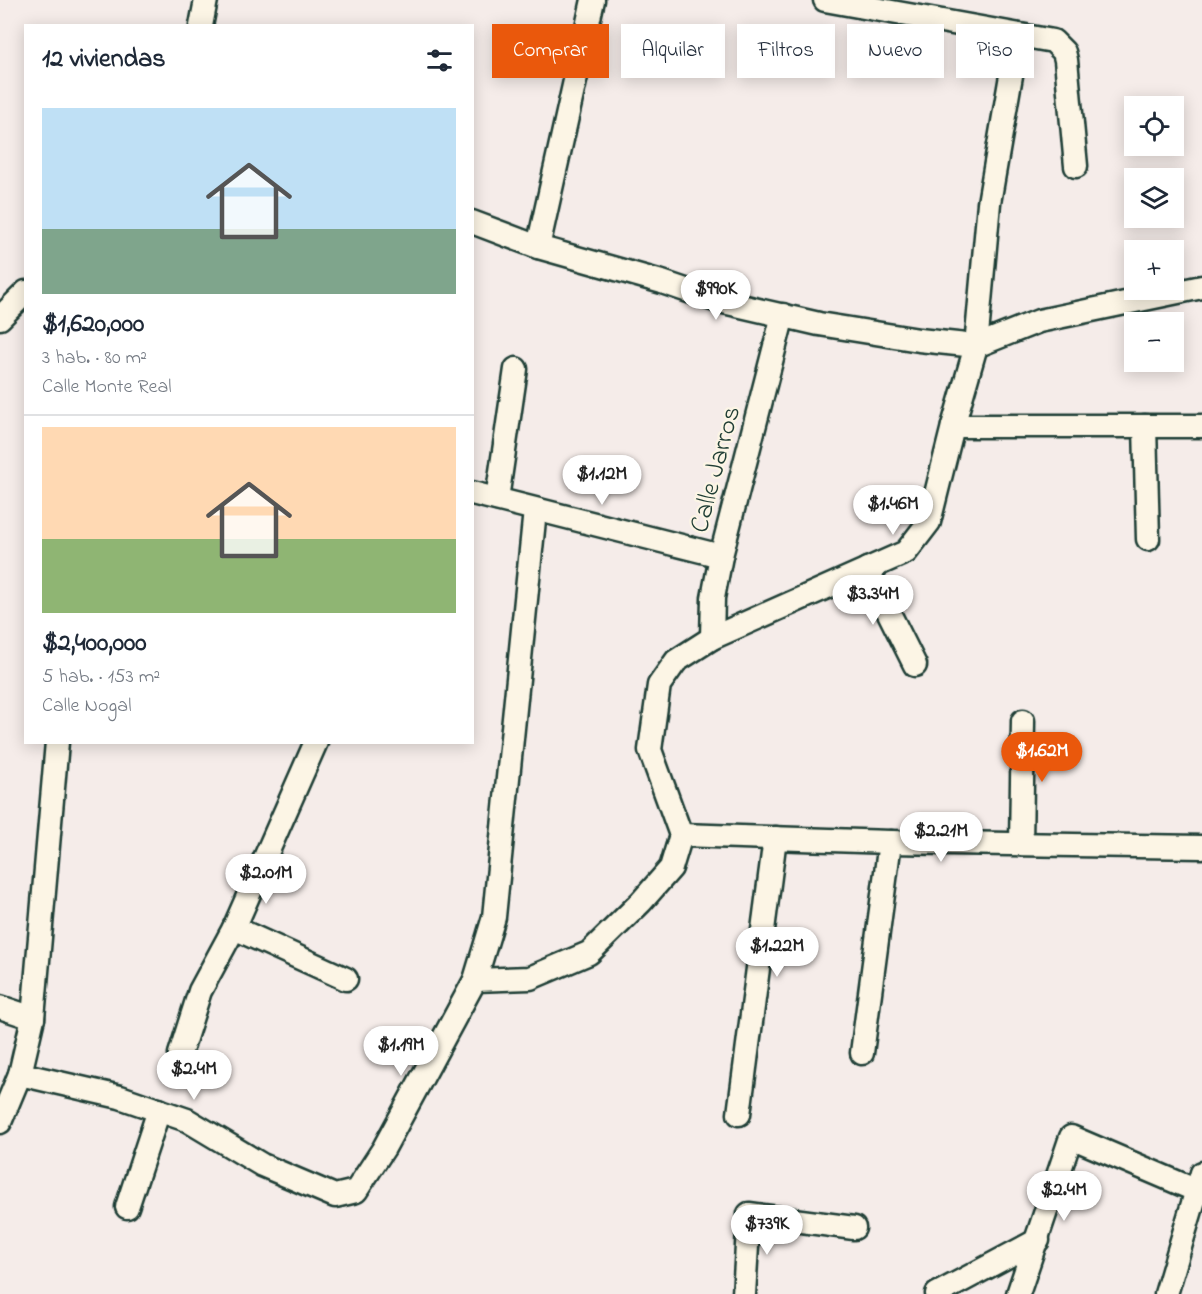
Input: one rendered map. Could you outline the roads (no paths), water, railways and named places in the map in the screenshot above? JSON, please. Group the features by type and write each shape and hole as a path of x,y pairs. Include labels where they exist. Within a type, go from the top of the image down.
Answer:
{"street":[{"path":"201,24 206,0"},
{"path":"538,247 593,0"},
{"path":"825,0 957,24"},
{"path":"1034,38 1053,41 1064,52 1076,166"},
{"path":"476,981 530,978 589,953 641,902 671,868 681,835 650,750 659,685 675,661 712,638 906,552 929,522 976,346 989,203 1011,78"},
{"path":"474,223 538,247 662,282 715,300 819,324 920,340 976,346 1039,321 1196,288"},
{"path":"0,318 24,294"},
{"name":"Calle Jarros","path":"712,638 713,598 721,556 783,315"},
{"path":"497,500 516,369"},
{"path":"953,426 1202,426"},
{"path":"1145,426 1148,539"},
{"path":"474,494 721,556"},
{"path":"20,1074 120,1097 159,1110 187,1120 262,1165 316,1189 335,1196 356,1191 384,1148 424,1077 444,1035 476,981 494,917 535,510"},
{"path":"867,569 915,665"},
{"path":"1021,844 1023,721"},
{"path":"0,1122 20,1074 33,1018 57,744"},
{"path":"180,1054 200,992 234,928 315,744"},
{"path":"681,835 890,842 1202,847"},
{"path":"739,1114 775,838"},
{"path":"862,1053 890,842"},
{"path":"234,928 346,979"},
{"path":"0,1007 33,1018"},
{"path":"127,1207 159,1110"},
{"path":"1018,1294 1071,1137 1200,1186 1166,1294"},
{"path":"744,1294 749,1214 854,1228"},
{"path":"937,1294 1038,1240"}]}
